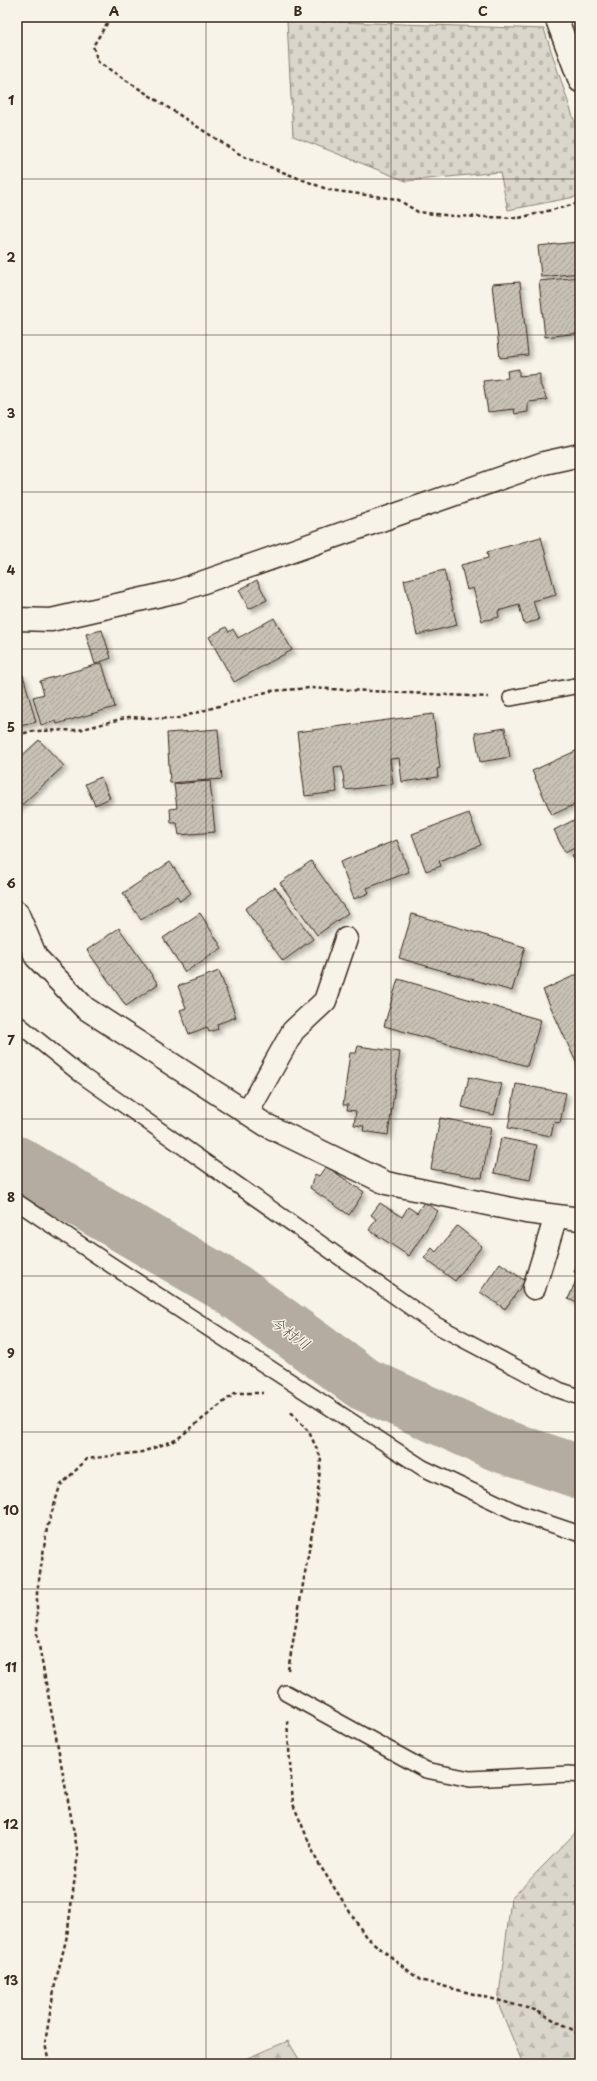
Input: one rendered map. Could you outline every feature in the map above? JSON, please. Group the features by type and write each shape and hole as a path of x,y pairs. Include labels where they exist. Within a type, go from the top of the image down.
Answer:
{"street":[{"path":"556,17 580,82"},
{"path":"17,619 51,620 178,591 544,463 580,455"},
{"path":"17,912 36,957 86,1008 266,1124 386,1183 526,1212 580,1219"},
{"path":"247,1112 292,1030 325,1001 346,939"},
{"path":"534,1288 556,1216"}],"lane":[{"path":"511,698 580,685"},
{"path":"17,1022 80,1074 436,1325 559,1390 580,1396"},
{"path":"17,1202 422,1468 518,1513 580,1534"},
{"path":"286,1693 426,1770 470,1779 569,1774 580,1775"}],"path":[{"path":"111,17 93,46 98,62 244,157 328,190 397,198 418,212 453,216 518,218 580,203"},
{"path":"17,735 33,731 79,730 129,717 175,719 270,691 310,688 511,698"},
{"path":"49,2064 45,2043 55,1984 67,1936 78,1854 37,1635 37,1593 47,1528 60,1486 87,1459 142,1452 176,1440 235,1393 262,1392 269,1396"},
{"path":"288,1408 309,1432 321,1458 316,1510 286,1678 293,1804 317,1861 366,1937 420,1980 535,2010 575,2031 580,2040"}],"green space":[{"path":"287,20 544,29 580,138 580,196 508,210 500,172 406,181 293,136"},
{"path":"580,1828 580,2064 523,2064 498,2003 511,1899"},
{"path":"288,2041 302,2064 233,2064"}],"building":[{"path":"577,242 580,273 541,277 538,246"},
{"path":"580,277 580,333 545,337 539,281"},
{"path":"520,282 528,355 500,358 492,284"},
{"path":"519,369 519,376 540,374 540,384 547,400 528,402 528,412 515,414 514,409 488,412 483,381 508,378 507,371"},
{"path":"541,537 556,595 533,601 539,620 524,624 519,605 498,611 499,617 482,621 473,588 467,590 461,565 488,558 487,552"},
{"path":"444,570 457,625 417,635 404,580"},
{"path":"257,580 267,600 249,609 239,590"},
{"path":"274,618 292,650 234,682 209,637 226,627 229,632 233,629 238,638"},
{"path":"102,630 111,658 95,664 86,634"},
{"path":"102,663 115,707 57,724 56,721 41,725 33,697 44,694 40,681"},
{"path":"23,675 36,722 17,727 17,676"},
{"path":"433,714 440,768 437,769 438,777 402,782 399,758 390,759 393,784 345,790 342,767 334,768 337,792 305,796 297,732"},
{"path":"505,728 510,757 480,762 475,733"},
{"path":"218,729 222,779 170,783 167,733"},
{"path":"39,740 64,766 17,809 17,760"},
{"path":"580,749 580,802 552,815 532,771"},
{"path":"101,777 110,798 95,805 85,784"},
{"path":"210,781 215,832 179,835 177,823 171,823 170,809 177,808 174,784"},
{"path":"469,813 481,845 439,861 441,866 426,871 412,834"},
{"path":"580,817 580,845 565,853 554,830"},
{"path":"397,840 409,872 367,888 369,893 354,899 340,862"},
{"path":"580,852 580,872 572,855"},
{"path":"311,861 348,913 317,935 280,883"},
{"path":"170,862 191,893 180,901 177,896 141,920 123,893"},
{"path":"275,887 313,939 283,961 245,909"},
{"path":"200,913 222,948 185,972 163,938"},
{"path":"412,914 525,947 512,991 399,958"},
{"path":"119,928 158,984 126,1006 87,950"},
{"path":"219,971 236,1017 217,1024 218,1029 209,1032 207,1027 189,1034 180,1010 186,1008 178,986"},
{"path":"580,973 580,1071 543,990"},
{"path":"398,979 541,1020 527,1066 384,1026"},
{"path":"358,1046 400,1052 388,1135 363,1131 364,1126 354,1125 356,1111 347,1110 348,1105 343,1105 350,1053 356,1053"},
{"path":"469,1077 502,1084 494,1115 462,1107"},
{"path":"516,1084 566,1093 560,1123 554,1122 551,1136 508,1128"},
{"path":"440,1118 491,1127 482,1178 431,1169"},
{"path":"501,1138 537,1145 530,1180 494,1173"},
{"path":"326,1166 364,1192 349,1215 310,1188 315,1174 319,1176"},
{"path":"424,1202 438,1211 409,1256 369,1230 376,1219 371,1215 380,1203 402,1217 408,1207 417,1213"},
{"path":"457,1226 482,1246 455,1281 424,1258 432,1248 436,1252"},
{"path":"580,1259 580,1304 568,1299 579,1274 574,1272"},
{"path":"500,1263 525,1281 505,1309 480,1292"}],"waterway":[{"name":"今村川","path":"17,1163 232,1289 364,1384 499,1445 580,1472"}]}
